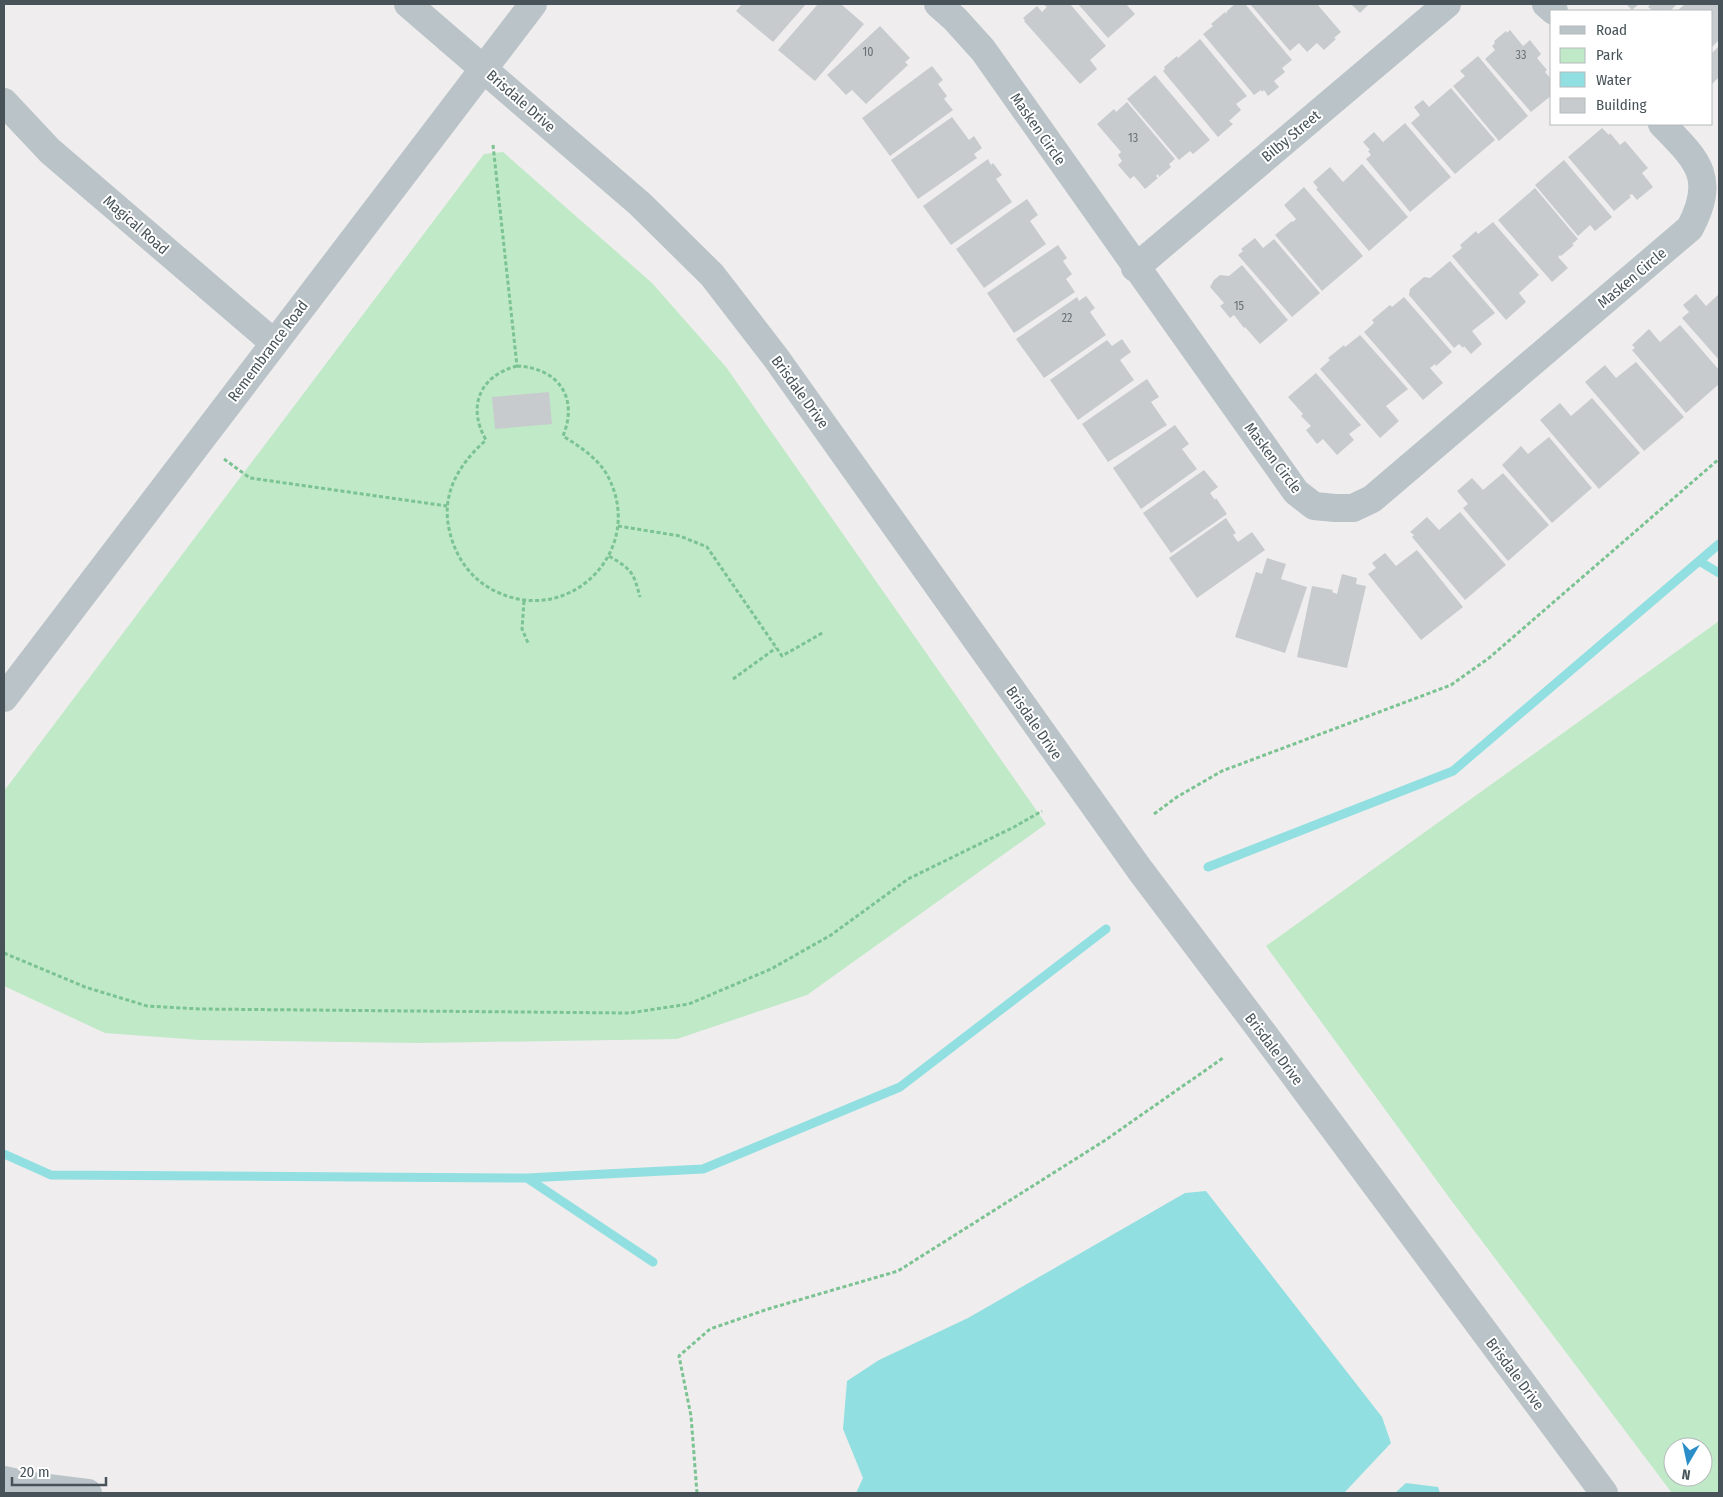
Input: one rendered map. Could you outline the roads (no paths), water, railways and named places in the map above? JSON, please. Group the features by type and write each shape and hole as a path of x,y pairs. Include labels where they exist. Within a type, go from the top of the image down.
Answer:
{"street":[{"name":"Brisdale Drive","path":"408,4 640,204 712,275 776,358 1140,870 1604,1493"},
{"name":"Remembrance Road","path":"4,698 533,4"},
{"name":"Bilby Street","path":"1136,268 1447,4"},
{"name":"Masken Circle","path":"954,9 1296,492 1314,506 1353,508 1372,499 1690,228 1698,213 1702,196 1702,178 1696,162 1663,125"},
{"name":"Magical Road","path":"4,102 50,151 274,343"},
{"path":"4,1480 31,1486 88,1493"}],"water":[{"path":"1206,1191 1382,1417 1391,1443 1344,1493 856,1493 863,1478 843,1429 847,1381 879,1360 968,1318 1185,1193"},
{"path":"1406,1483 1438,1487 1440,1493 1395,1493"}],"waterway":[{"path":"1208,867 1453,771 1719,544"},
{"path":"1699,561 1719,573"},
{"path":"4,1154 51,1175 527,1178 703,1169 900,1087 1106,929"},
{"path":"527,1178 653,1262"}]}
